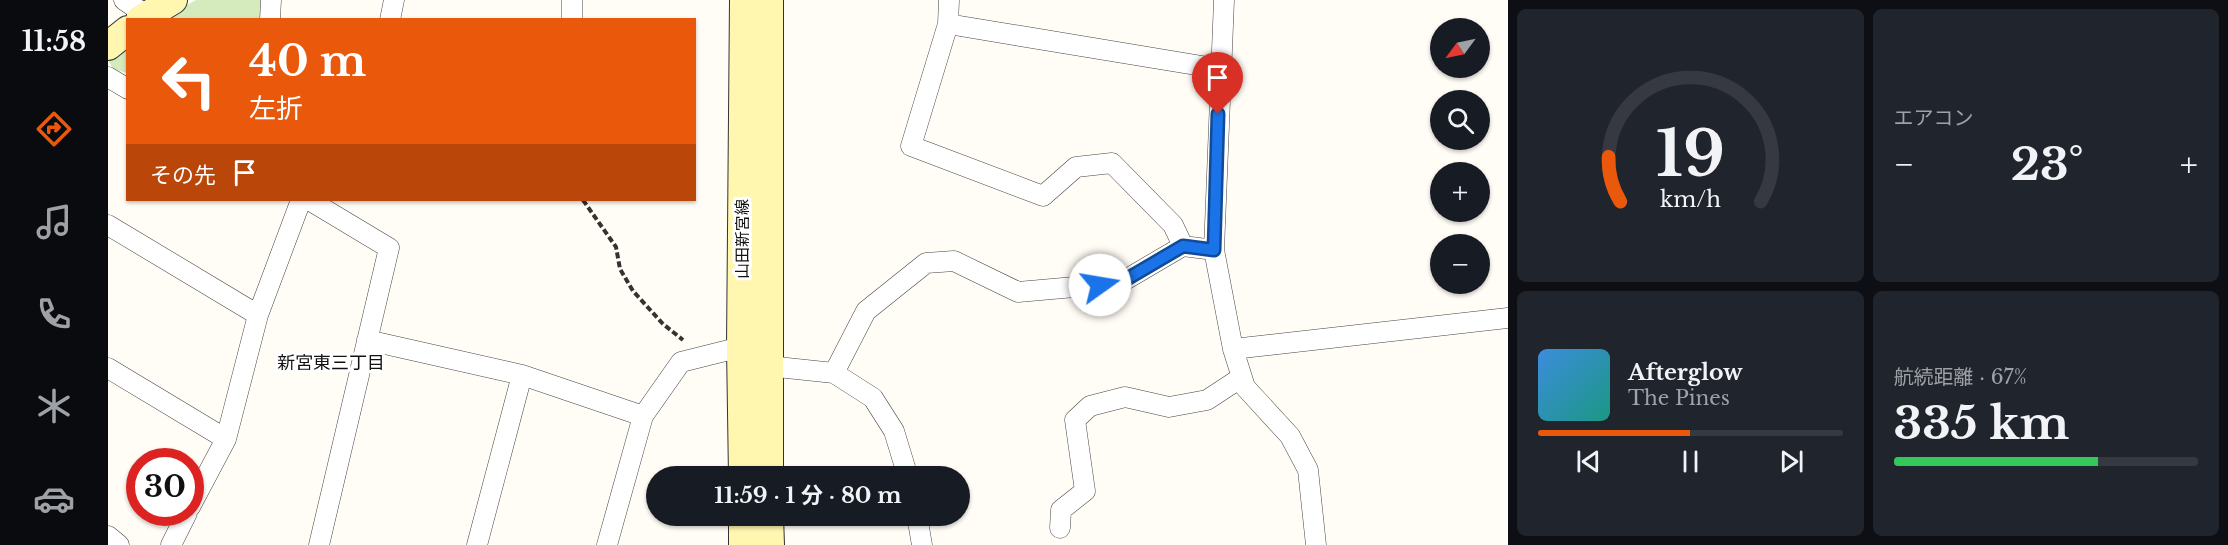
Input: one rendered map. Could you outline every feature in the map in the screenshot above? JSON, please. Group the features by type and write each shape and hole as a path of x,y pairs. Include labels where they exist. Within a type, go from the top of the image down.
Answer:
{"main road":[{"path":"134,16 172,0"},
{"name":"山田新宮線","path":"743,466 741,348 744,0"},
{"name":"山田新宮線","path":"769,0 769,466"},
{"path":"108,46 126,25"},
{"path":"743,526 743,545"},
{"path":"770,526 770,545"}],"street":[{"path":"270,18 271,0"},
{"path":"390,18 394,0"},
{"path":"572,0 572,18"},
{"path":"949,0 948,24 911,146 1043,196 1076,167 1112,163 1173,225 1183,246"},
{"path":"1224,0 1214,250 1233,349 1245,387 1290,436 1308,470 1316,545"},
{"path":"948,24 1220,69"},
{"path":"108,77 126,88"},
{"path":"204,481 226,439 258,315 301,201"},
{"path":"311,201 389,248 318,545"},
{"path":"108,225 258,315"},
{"path":"834,372 866,311 926,263 954,261 1018,292 1120,283 1183,246 1214,250"},
{"path":"1233,349 1508,318"},
{"path":"367,340 522,375 643,416"},
{"path":"607,545 643,416 681,362 741,348"},
{"path":"768,366 834,372 873,398 894,431 905,466"},
{"path":"108,368 226,439"},
{"path":"477,545 522,375"},
{"path":"1060,528 1061,510 1085,492 1075,420 1090,406 1125,397 1169,407 1207,400 1242,377"},
{"path":"171,545 180,526"},
{"path":"918,526 922,545"},
{"path":"108,536 119,545"}],"path":[{"path":"584,201 616,247 620,269 633,291 663,324 692,347 699,357"}],"green space":[{"path":"196,0 265,0 263,18 164,18"},
{"path":"126,44 126,73 113,69 108,60"}],"district":[{"name":"新宮東三丁目","path":"331,363"}],"route":[{"path":"1100,285 1120,283 1183,246 1214,250 1218,114"}]}
